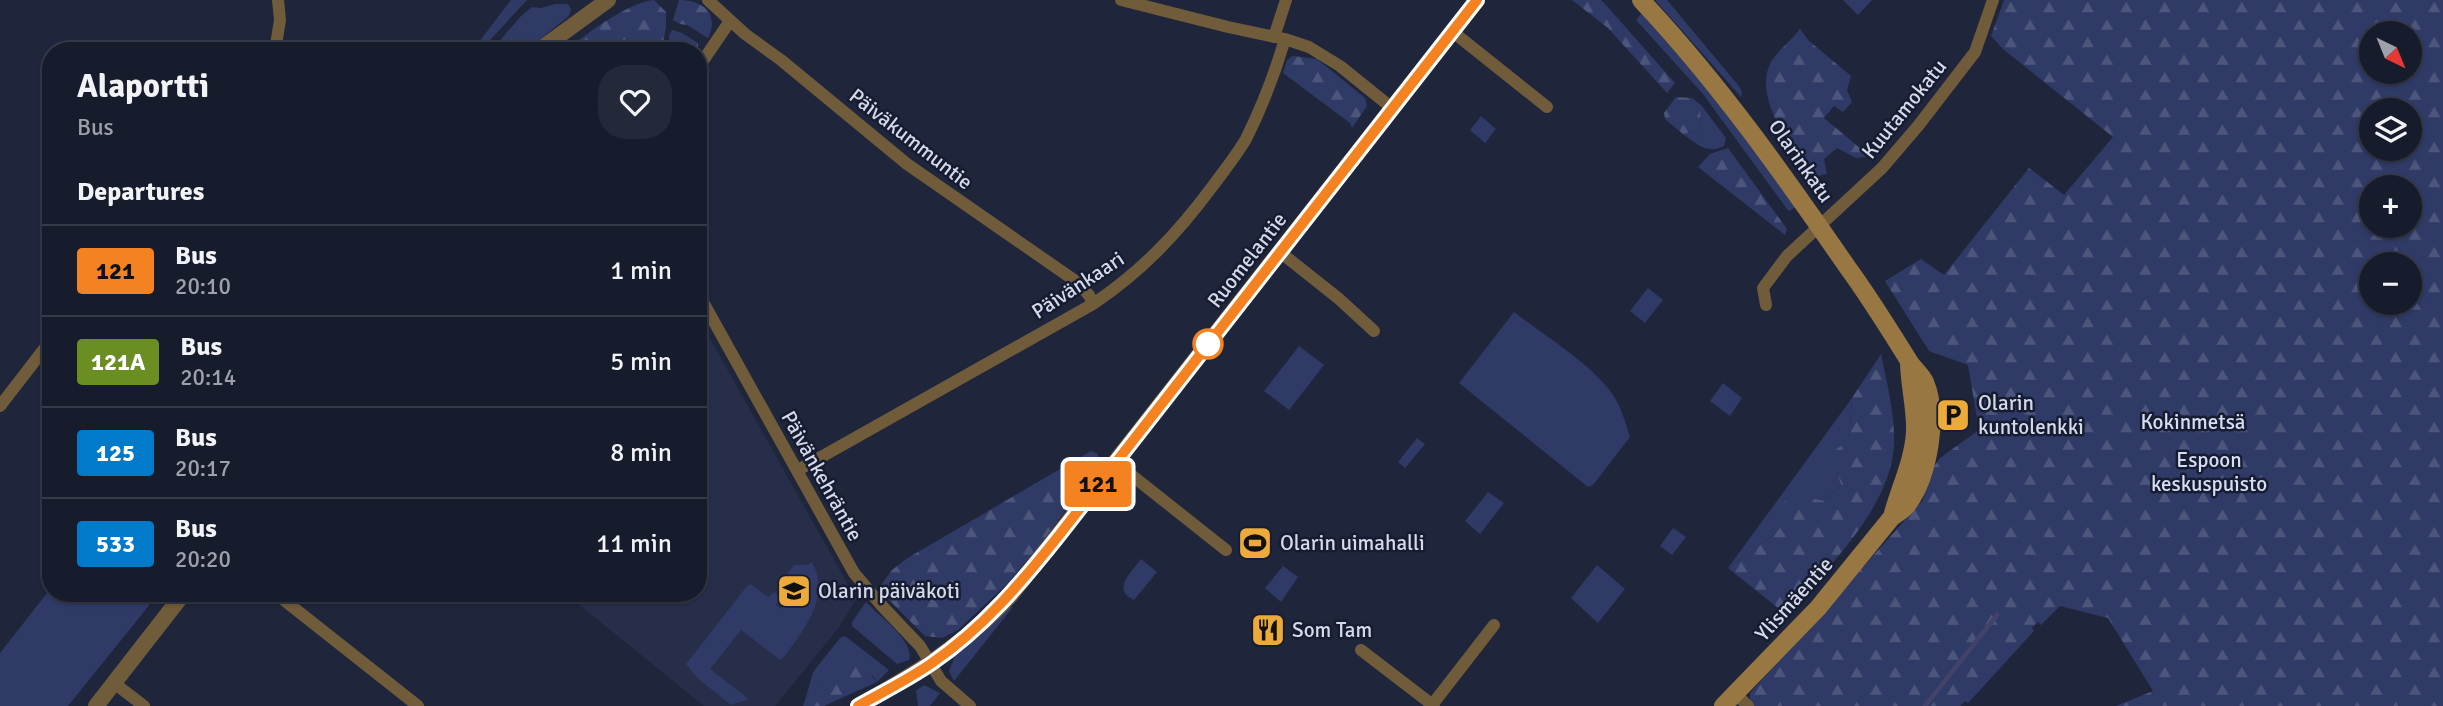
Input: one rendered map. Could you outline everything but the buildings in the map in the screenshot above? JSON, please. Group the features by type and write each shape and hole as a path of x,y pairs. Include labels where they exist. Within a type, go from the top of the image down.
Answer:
{"main road":[{"name":"Olarinkatu","path":"1641,0 1718,86 1765,148 1885,321 1909,361 1914,412 1922,444"},
{"name":"Ylismäentie","path":"1736,702 1892,517 1922,444"}],"street":[{"path":"276,42 280,20 278,0"},
{"path":"550,42 608,0"},
{"name":"Päiväkummuntie","path":"708,0 730,21 906,164 1074,280 1089,295 1093,304"},
{"path":"1121,0 1280,38 1324,55 1392,108"},
{"name":"Päivänkaari","path":"797,470 1093,304 1130,277 1168,242 1245,140 1269,86 1286,0"},
{"name":"Ruomelantie","path":"858,706 931,664 972,632 1010,596 1477,0"},
{"name":"Kuutamokatu","path":"1766,305 1763,288 1787,256 1882,169 1975,52 1993,0"},
{"path":"707,55 730,21"},
{"path":"1453,32 1547,107"},
{"path":"1280,252 1338,298 1374,331"},
{"name":"Päivänkehräntie","path":"707,309 855,573 911,635 941,681 970,706"},
{"path":"0,406 42,352"},
{"path":"1115,462 1226,550"},
{"path":"96,706 177,602"},
{"path":"286,602 418,706"},
{"path":"1361,649 1433,705 1494,625"},
{"path":"114,683 144,706"}],"shaded area":[{"path":"707,333 856,599 840,626 775,706 704,706 576,602 707,602"}],"green space":[{"path":"511,0 527,0 488,42 479,42"},
{"path":"654,0 666,12 663,42 640,42 627,38 621,42 578,42 620,13"},
{"path":"679,0 695,3 707,10 712,22 708,38 673,20"},
{"path":"1572,0 1601,0 1675,83 1667,93 1608,28"},
{"path":"1655,0 1667,0 1738,85 1742,92 1741,97"},
{"path":"1843,0 1872,0 1858,15"},
{"name":"Kokinmetsä","path":"2004,0 2443,0 2443,706 2116,706 2153,691 2108,618 2060,606 2041,625 2038,622 2032,628 2034,631 1968,703 1965,701 1960,706 1753,706 1750,693 1923,500 1930,472 1940,458 1979,430 1968,365 1929,351 1885,281 1921,259 1944,275 2029,168 2064,195 2113,137 2003,49 1991,36"},
{"path":"568,4 571,9 569,16 536,42 499,42 532,7"},
{"path":"1642,13 1723,106 1796,207 1789,211 1787,209 1703,94 1636,20"},
{"path":"1800,29 1808,40 1851,76 1847,90 1852,102 1843,112 1834,106 1824,118 1867,154 1865,157 1856,158 1837,148 1824,159 1827,174 1811,177 1777,122 1767,91 1766,76 1771,62"},
{"path":"672,30 696,42 669,42"},
{"path":"626,38 641,42 620,42"},
{"path":"1293,56 1317,59 1365,98 1367,106 1352,128 1350,123 1283,73 1287,60"},
{"path":"1676,97 1692,98 1701,105 1700,125 1696,131 1683,134 1665,119 1664,113"},
{"path":"1701,105 1726,138 1724,146 1707,149 1683,134 1696,131 1700,125"},
{"path":"1481,116 1496,129 1485,143 1470,130"},
{"path":"1728,148 1787,229 1785,235 1698,167 1710,154"},
{"path":"1648,288 1663,300 1645,323 1630,311"},
{"path":"1514,312 1590,370 1611,392 1620,408 1630,437 1593,485 1588,487 1459,383"},
{"path":"1299,346 1324,365 1289,410 1264,391"},
{"path":"1881,354 1890,399 1894,444 1882,492 1854,536 1787,615 1728,568 1771,537 1788,520 1784,502 1792,494 1824,501 1841,485 1837,472 1824,457 1849,441 1852,398"},
{"path":"1723,383 1742,398 1730,416 1710,401"},
{"path":"1852,398 1849,441 1837,472 1841,485 1824,501 1789,520 1771,537 1728,568"},
{"path":"1417,438 1425,444 1405,468 1398,462"},
{"path":"1091,451 1098,454 1098,460 1086,473 1089,479 1009,582 958,630 942,638 925,636 882,593 881,585 892,570 906,559"},
{"path":"1488,492 1504,503 1480,534 1465,521"},
{"path":"1673,528 1686,537 1672,555 1660,546"},
{"path":"1141,559 1157,572 1134,600 1127,596 1123,586"},
{"path":"812,562 817,575 817,600 807,624 784,657 780,660 741,630 710,669 749,699 731,705 696,677 686,664 747,586 751,584 768,597 774,592 781,597 776,605 781,609 793,593 780,583 794,565 807,565"},
{"path":"1597,565 1625,589 1598,623 1571,598"},
{"path":"1283,566 1298,577 1281,602 1265,588"},
{"path":"42,599 42,602 152,602 68,706 0,706 0,653"},
{"path":"866,602 907,645 909,660 897,664 852,626"},
{"path":"1013,607 954,681 949,671 955,656"},
{"path":"845,636 889,670 877,682 873,676 818,685 813,693 806,697 813,672 840,638"},
{"path":"854,664 865,669 877,682 824,706 803,706 806,697 829,673"},
{"path":"924,685 940,693 930,706 918,706 916,691"}],"waterway":[{"path":"1925,706 1997,615"}],"bus line":[{"name":"121","path":"858,706 931,664 963,640 1010,596 1477,0"}],"place":[{"name":"Olarin kuntolenkki","path":"1953,415"},
{"name":"Olarin uimahalli","path":"1255,543"},
{"name":"Olarin päiväkoti","path":"794,591"},
{"name":"Som Tam","path":"1268,630"}],"park label":[{"name":"Espoon keskuspuisto","path":"2209,472"}]}
